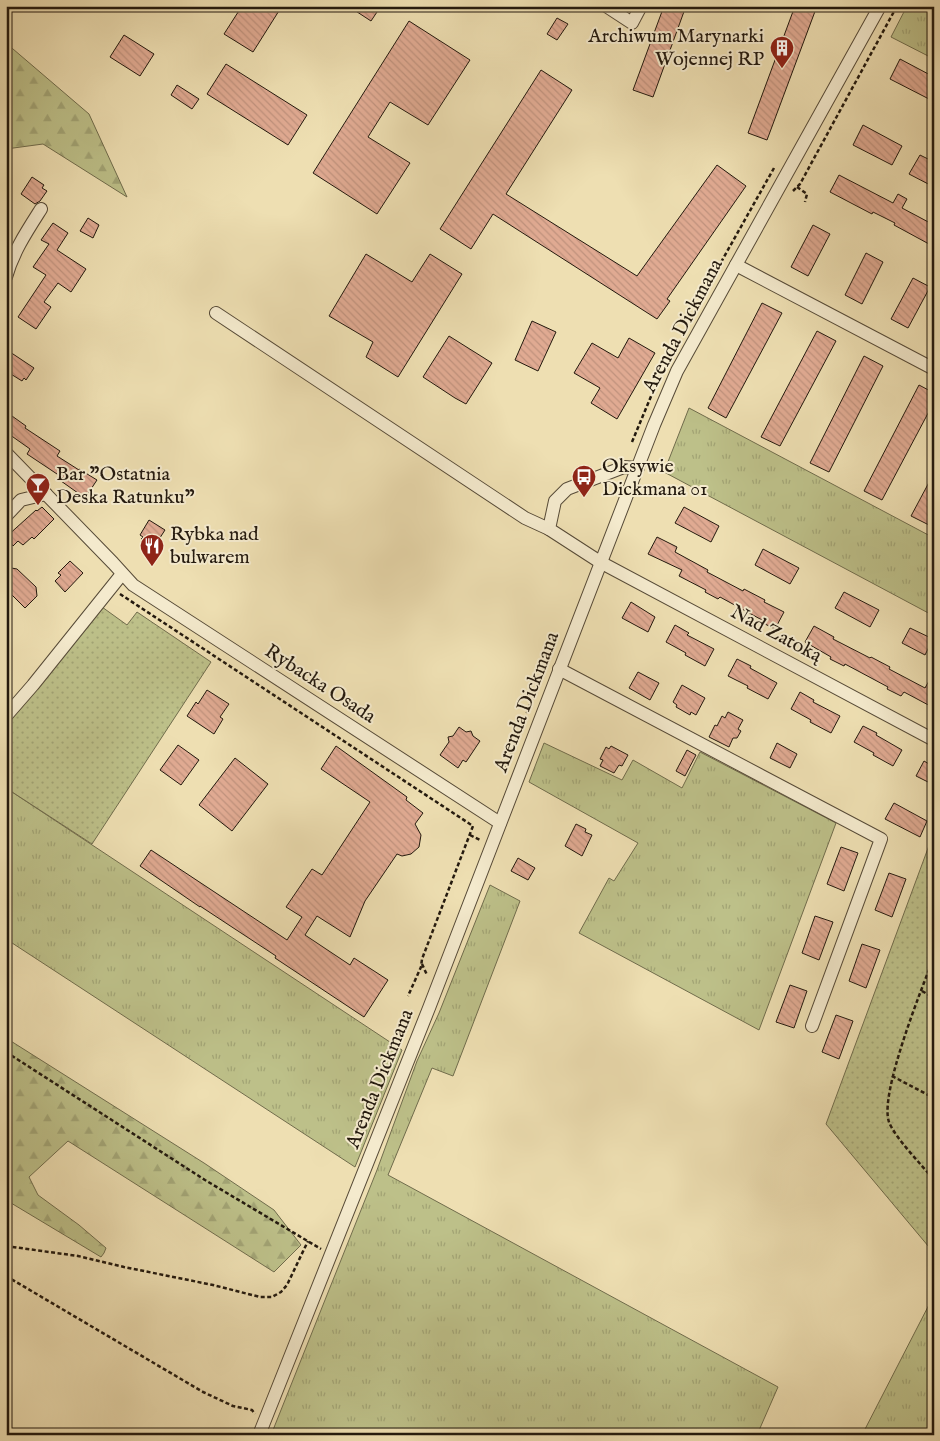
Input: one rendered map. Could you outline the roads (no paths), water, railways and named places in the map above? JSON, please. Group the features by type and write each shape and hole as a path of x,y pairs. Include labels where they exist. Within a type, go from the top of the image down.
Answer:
{"street":[{"path":"606,6 632,23 641,6"},
{"name":"Arenda Dickmana","path":"259,1435 432,999 600,562 677,371 880,6"},
{"path":"6,277 16,249 41,209"},
{"path":"736,265 934,369"},
{"name":"Nad Zatoką","path":"216,313 525,518 549,529 600,562 934,740"},
{"name":"Rybacka Osada","path":"6,453 113,563 132,586 500,824"},
{"path":"549,529 555,501 567,489 624,467 638,468"},
{"path":"6,516 21,500 46,494"},
{"path":"6,716 122,574"},
{"path":"559,669 880,839 812,1026"}],"place":[{"name":"Archiwum Marynarki Wojennej RP","path":"782,69"},
{"name":"Oksywie Dickmana 01","path":"584,498"},
{"name":"Bar \"Ostatnia Deska Ratunku\"","path":"38,506"},
{"name":"Rybka nad bulwarem","path":"152,567"}]}
